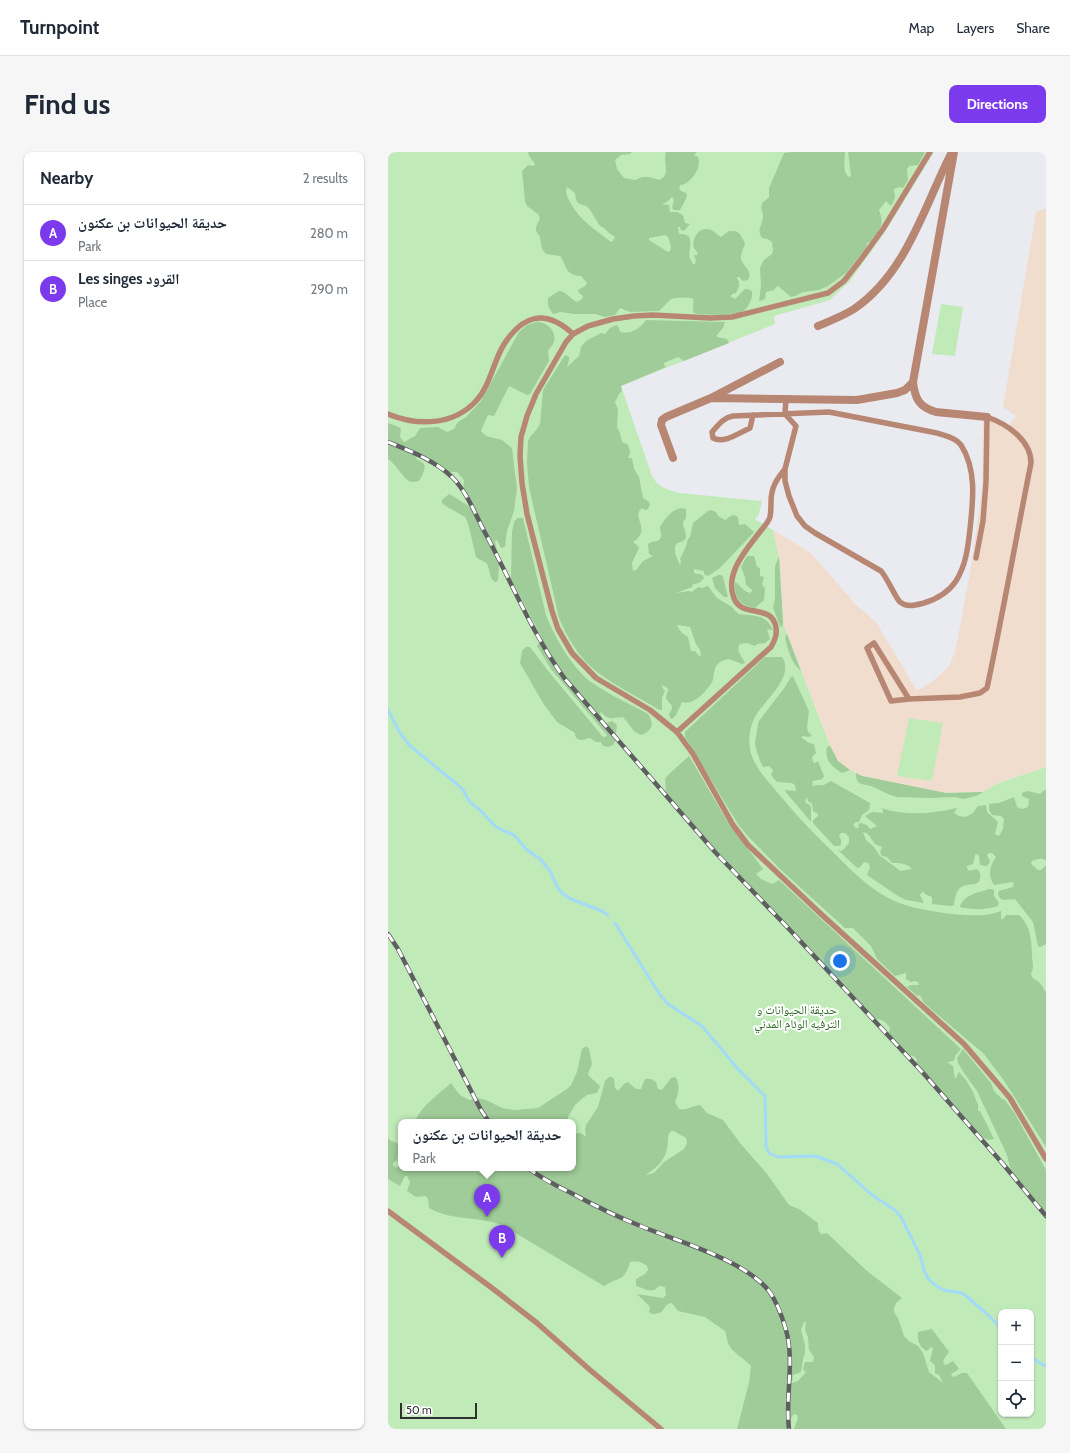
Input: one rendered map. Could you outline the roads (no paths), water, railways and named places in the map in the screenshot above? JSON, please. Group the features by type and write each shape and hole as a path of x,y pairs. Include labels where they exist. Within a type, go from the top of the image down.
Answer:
{"street":[{"path":"818,326 854,308 866,299 885,279 910,242 953,152"},
{"path":"953,152 913,382 914,393 917,400 929,410 987,417"},
{"path":"673,458 662,425 662,420 711,398 780,362"},
{"path":"711,398 857,400 897,393 905,390 913,382"}],"lane":[{"path":"930,152 883,229 844,281 828,293 732,317 710,318 653,315 613,319 588,326 573,334 566,342 536,394 527,416 521,436 521,470 527,514 550,605 562,638 572,653 588,672 650,710 677,732 693,754 733,824 748,845 820,914 964,1044 1014,1103 1046,1159"},
{"path":"388,414 401,420 432,423 447,419 463,412 477,400 485,388 503,346 521,324 532,318 540,317 557,322 573,334"},
{"path":"753,415 750,428 724,440 718,441 713,438 712,432 723,419 733,416 753,415 785,414 829,412 937,433 952,438 960,444 969,466 972,480 973,501 967,554 962,570 947,592 935,599 915,605 907,605 900,602 887,577 881,571 815,533 805,526 796,516 789,496 785,469 796,426 785,414 786,400"},
{"path":"909,699 874,643 867,648 891,701 960,697 980,693 987,688 1004,608 1014,547 1031,463 1031,455 1028,446 1018,435 1000,422 987,417 986,482 983,521 976,558"},
{"path":"677,732 771,647 775,641 776,628 773,618 764,613 746,610 741,607 733,597 731,582 738,563 770,518 772,490 776,480 785,469"},
{"path":"388,1211 537,1323 590,1370 661,1429"}],"waterway":[{"path":"388,710 400,733 409,745 458,785 463,790 470,802 495,826 514,835 526,849 540,859 550,871 558,888 563,894 608,915"},
{"path":"615,923 660,995 668,1004 702,1026 738,1069 765,1096 766,1147 769,1153 778,1157 815,1156 837,1164 872,1195 895,1210 901,1217 920,1255 928,1278 936,1286 944,1290 965,1295 998,1325"},
{"path":"1034,1358 1046,1366"}],"railway":[{"path":"388,442 430,461 452,477 461,488 469,502 532,625 553,662 565,679 715,852 924,1074 1003,1164 1046,1216"},
{"path":"388,934 398,949 487,1119"},
{"path":"532,1171 551,1183 626,1220 728,1261 758,1280 769,1291 781,1314 789,1342 789,1429"}],"place":[{"name":"حديقة الحيوانات بن عكنون","path":"487,1217"},
{"name":"Les singes القرود","path":"502,1258"}],"park label":[{"name":"حديقة الحيوانات و الترفيه الوئام المدني","path":"797,1016"}]}
